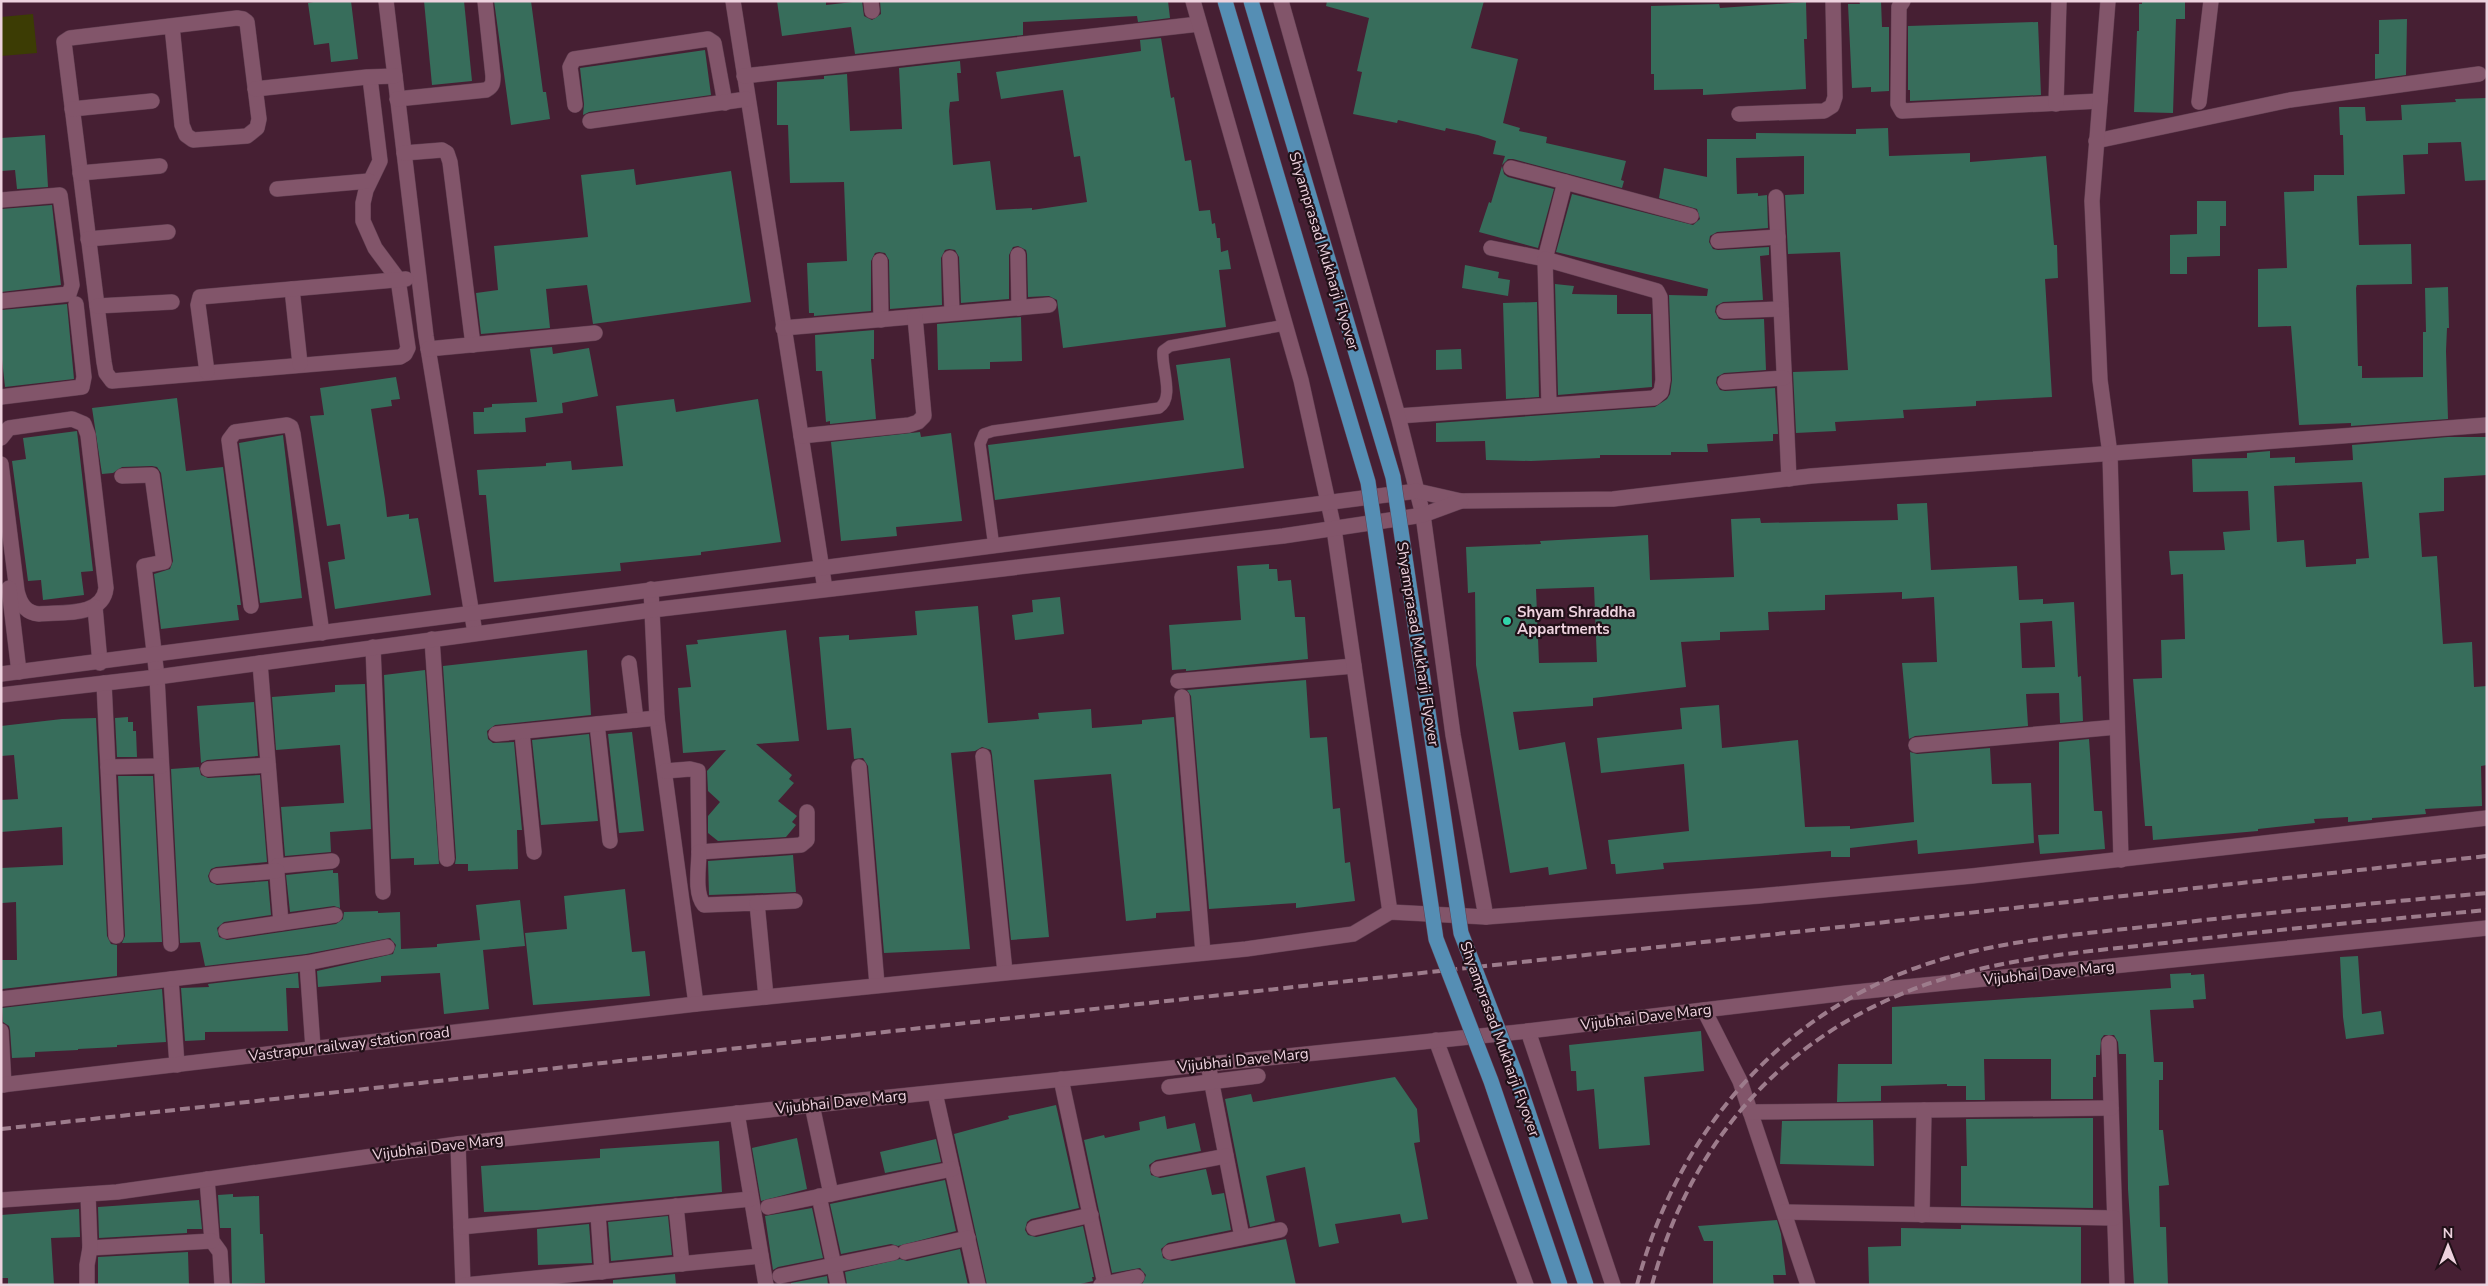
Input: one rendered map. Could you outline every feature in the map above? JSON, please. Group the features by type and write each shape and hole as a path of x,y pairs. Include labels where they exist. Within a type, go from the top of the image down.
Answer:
{"main road":[{"name":"Shyamprasad Mukharji Flyover","path":"1225,1 1368,482 1436,939 1491,1081 1560,1285"},
{"name":"Shyamprasad Mukharji Flyover","path":"1251,1 1393,477 1461,933 1515,1073 1586,1285"}],"street":[{"path":"386,1 428,349 475,633"},
{"path":"397,99 480,91 490,88 493,83 493,76 485,1"},
{"path":"733,1 825,589"},
{"path":"1193,1 1301,380 1329,504 1390,912 1486,917 1750,897 2121,860 2487,818"},
{"path":"1281,1 1398,416 1423,515 1453,735 1486,917"},
{"path":"1739,114 1824,111 1832,106 1835,97 1833,1"},
{"path":"1903,1 1899,7 1898,17 1898,104 1902,111 2100,101"},
{"path":"2056,104 2060,1"},
{"path":"2108,1 2092,201 2100,380 2110,454 2121,860"},
{"path":"2200,102 2211,1"},
{"path":"172,26 182,125 186,135 194,140 247,136 253,133 259,119 247,22 243,19 172,26 70,38 64,42 106,373 112,381 400,357 405,354 408,348 398,279 375,248 363,221 363,204 370,181 380,161 370,78"},
{"path":"744,76 1199,24"},
{"path":"575,105 570,66 574,59 708,39 714,43 725,102"},
{"path":"2096,141 2290,100 2479,74"},
{"path":"255,89 395,76"},
{"path":"590,121 747,99"},
{"path":"72,109 152,101"},
{"path":"380,161 442,150 447,153 450,162 473,344"},
{"path":"80,173 160,166"},
{"path":"1511,168 1691,216"},
{"path":"277,189 370,181"},
{"path":"1550,405 1545,259 1565,182"},
{"path":"1,200 56,193 60,195 72,285 69,294 1,301"},
{"path":"1776,196 1788,479"},
{"path":"88,239 168,232"},
{"path":"1718,242 1778,237"},
{"path":"1398,416 1654,398 1662,392 1660,298 1657,291 1545,259 1491,248"},
{"path":"1018,255 1020,308"},
{"path":"950,258 952,313"},
{"path":"880,261 881,320"},
{"path":"207,372 198,305 200,297 419,278"},
{"path":"292,288 300,364"},
{"path":"97,306 172,302"},
{"path":"1,396 82,387 84,377 76,304"},
{"path":"783,328 1049,305"},
{"path":"1724,311 1781,308"},
{"path":"801,436 909,425 918,422 924,416 916,317"},
{"path":"428,349 595,333"},
{"path":"1725,382 1784,378"},
{"path":"1,438 9,428 72,419 84,424 106,588 103,601 95,607 86,610 39,614 33,614 24,608 17,591 1,464"},
{"path":"251,606 229,440 235,432 287,425 291,428 293,434 322,632"},
{"path":"1,674 155,656 472,612 1417,492 1461,502 1613,499 1788,479 2487,425"},
{"path":"122,476 152,475 164,562 144,566 157,677 171,944"},
{"path":"1,695 157,677 652,610 1334,529 1423,515 1461,502"},
{"path":"1,527 7,613 19,672"},
{"path":"652,589 657,718 696,1004"},
{"path":"95,607 100,663"},
{"path":"432,639 447,859"},
{"path":"373,647 383,892"},
{"path":"260,663 281,923"},
{"path":"629,663 636,720"},
{"path":"1178,681 1354,666"},
{"path":"104,683 116,936"},
{"path":"1182,697 1203,953"},
{"path":"496,734 657,718"},
{"path":"597,724 610,841"},
{"path":"1916,744 2117,727"},
{"path":"522,732 534,852"},
{"path":"983,756 1005,972"},
{"path":"208,769 268,765"},
{"path":"108,767 162,766"},
{"path":"858,767 877,985"},
{"path":"664,771 690,769 698,772 699,892 700,900 704,905 795,902"},
{"path":"699,852 801,846 807,840 807,812"},
{"path":"216,876 332,861"},
{"path":"757,903 766,996"},
{"name":"Vastrapur railway station road","path":"2,1085 766,996 1203,953 1353,934 1390,912"},
{"path":"226,930 335,915"},
{"name":"Vijubhai Dave Marg","path":"1,1200 88,1194 458,1144 737,1113 1528,1031 1704,1010 2487,928"},
{"path":"1,999 307,963 387,947"},
{"path":"307,963 314,1048"},
{"path":"171,979 176,1065"},
{"path":"1704,1010 1740,1081 1808,1285"},
{"path":"1,1031 2,1085"},
{"path":"1528,1031 1613,1285"},
{"path":"1436,1040 1526,1285"},
{"path":"2109,1043 2117,1285"},
{"path":"1208,1064 1242,1237"},
{"path":"1169,1087 1258,1076"},
{"path":"1061,1079 1103,1284 1137,1277"},
{"path":"935,1093 978,1285"},
{"path":"812,1105 833,1265 838,1285"},
{"path":"1750,1112 2111,1108"},
{"path":"1922,1215 1924,1110"},
{"path":"737,1113 766,1285"},
{"path":"458,1144 464,1285 761,1256"},
{"path":"1158,1169 1226,1156"},
{"path":"768,1207 952,1169"},
{"path":"207,1179 212,1241 220,1252 222,1285"},
{"path":"87,1285 86,1272 90,1248 88,1194"},
{"path":"461,1227 751,1199"},
{"path":"676,1206 682,1264"},
{"path":"1784,1212 2114,1218"},
{"path":"598,1214 602,1272"},
{"path":"1034,1228 1090,1215"},
{"path":"1170,1252 1280,1230"},
{"path":"780,1276 968,1238"},
{"path":"90,1248 212,1241"}],"lane":[{"path":"994,547 980,444 984,434 993,431 1159,408 1164,405 1167,398 1162,359 1163,351 1170,346 1285,325"}],"shaded area":[{"path":"33,14 37,53 1,56 1,17"}],"building":[{"path":"351,1 358,59 331,62 329,43 314,45 308,3"},
{"path":"424,1 464,1 472,81 432,85"},
{"path":"494,1 531,1 543,92 546,92 550,119 511,125"},
{"path":"777,1 826,1 826,5 862,1 864,16 872,20 881,14 880,1 1168,1 1170,18 1138,22 1137,16 1023,22 1023,35 855,54 851,27 782,36"},
{"path":"1327,1 1484,1 1471,48 1518,59 1503,123 1520,128 1519,131 1547,137 1546,143 1626,161 1621,180 1624,181 1622,188 1513,159 1508,159 1502,165 1505,156 1493,154 1496,141 1478,135 1446,128 1445,131 1398,120 1397,123 1353,114 1362,72 1357,71 1369,18 1326,6"},
{"path":"1859,1 1881,1 1882,27 1889,27 1889,91 1871,92 1871,87 1852,88 1848,4 1860,4"},
{"path":"2142,1 2185,1 2185,19 2176,19 2173,113 2134,112 2137,31 2139,31 2139,4 2142,4"},
{"path":"1806,2 1807,39 1804,39 1806,89 1703,95 1703,89 1654,90 1654,74 1651,74 1651,6 1719,4 1720,8"},
{"path":"2407,19 2406,75 2375,79 2375,54 2379,54 2379,20"},
{"path":"2038,22 2041,95 1910,101 1910,90 1908,90 1908,26"},
{"path":"1161,38 1171,98 1174,97 1185,161 1191,160 1199,211 1210,210 1212,224 1215,223 1217,238 1220,238 1221,252 1228,250 1231,269 1219,270 1226,327 1063,348 1057,300 1049,296 1028,297 1027,254 1026,250 1018,246 1013,247 1009,255 1009,299 961,303 959,257 955,250 949,249 945,250 941,258 942,305 890,309 889,260 885,253 879,252 875,253 871,261 871,311 814,316 814,313 809,313 807,263 847,261 844,182 790,183 788,125 777,125 777,82 824,79 824,76 847,74 850,131 902,129 899,68 960,61 961,73 957,73 959,101 950,102 949,111 953,165 990,161 996,210 1032,208 1032,210 1087,202 1080,156 1074,157 1063,90 1001,99 996,72 1141,51 1140,40"},
{"path":"705,50 711,95 589,112 583,115 584,104 580,68"},
{"path":"2487,98 2487,180 2465,181 2461,142 2428,143 2428,154 2403,155 2405,194 2357,196 2359,245 2411,244 2412,284 2357,285 2358,366 2362,366 2362,378 2423,377 2423,332 2426,332 2425,288 2448,287 2449,328 2447,328 2446,351 2448,419 2351,426 2351,423 2299,425 2291,326 2258,327 2258,269 2287,268 2284,192 2314,191 2314,175 2344,175 2343,135 2340,135 2339,107 2365,107 2366,121 2402,120 2401,105 2456,102 2455,99"},
{"path":"1888,128 1889,156 1970,153 1970,162 2046,156 2054,245 2057,245 2058,278 2045,279 2052,397 1976,401 1976,406 1903,410 1904,418 1835,422 1836,431 1796,433 1793,372 1848,370 1840,252 1788,254 1785,195 1804,194 1804,156 1736,158 1737,194 1758,193 1758,196 1767,195 1768,228 1717,232 1710,236 1709,242 1713,249 1718,250 1769,247 1769,255 1760,256 1763,300 1723,302 1716,306 1715,312 1719,319 1724,320 1764,319 1766,370 1724,373 1717,377 1716,383 1720,390 1725,391 1775,388 1778,434 1773,434 1773,441 1707,444 1708,452 1671,452 1671,455 1600,455 1600,458 1531,461 1486,460 1485,441 1436,442 1436,423 1655,407 1667,399 1670,394 1672,380 1669,295 1707,296 1708,289 1556,252 1572,194 1693,225 1700,219 1697,209 1659,198 1664,168 1707,177 1707,139 1756,139 1756,133 1856,134 1856,129"},
{"path":"45,135 48,187 17,189 15,170 1,171 1,138"},
{"path":"1502,166 1504,174 1508,177 1554,189 1538,248 1479,232 1489,202 1491,203"},
{"path":"634,169 636,185 731,171 751,302 593,324 587,285 546,289 550,328 481,334 476,293 498,290 494,246 588,237 581,175"},
{"path":"2197,201 2226,201 2226,226 2220,226 2220,256 2187,257 2187,274 2170,274 2170,235 2197,234"},
{"path":"52,205 61,285 1,292 1,209"},
{"path":"1465,265 1499,272 1498,278 1510,280 1508,296 1462,288"},
{"path":"1555,284 1574,286 1572,294 1617,295 1617,314 1651,314 1652,387 1558,395"},
{"path":"1537,302 1539,397 1506,399 1503,303"},
{"path":"67,304 74,379 5,387 1,350 1,310"},
{"path":"1021,317 1022,361 990,362 990,369 938,370 937,324"},
{"path":"874,330 874,359 871,359 876,419 830,424 830,421 826,422 822,371 816,371 815,335"},
{"path":"552,347 553,354 589,348 598,396 562,403 563,413 525,418 526,432 474,434 473,412 484,412 484,408 492,407 492,404 537,402 530,349"},
{"path":"1461,349 1462,369 1436,370 1436,350"},
{"path":"1230,358 1244,468 995,500 988,445 1184,420 1176,365"},
{"path":"396,377 400,399 391,400 392,406 371,409 387,517 409,514 409,519 418,518 431,595 335,609 328,562 345,559 340,524 327,526 310,416 324,415 320,388"},
{"path":"177,398 186,471 223,467 241,605 237,605 239,620 161,629 154,574 170,569 173,561 161,473 157,467 152,466 122,467 113,473 102,474 92,408"},
{"path":"674,399 676,412 758,399 781,542 701,552 701,555 620,563 621,571 494,582 486,495 479,495 477,470 546,466 546,463 571,461 572,470 623,466 616,406"},
{"path":"77,431 93,571 81,572 84,595 43,600 41,580 28,581 12,461 26,459 23,438"},
{"path":"920,432 921,437 951,433 962,521 896,527 897,536 841,541 831,442"},
{"path":"283,435 302,598 260,603 239,443"},
{"path":"2448,437 2487,437 2487,475 2444,478 2444,511 2419,513 2422,557 2437,556 2443,644 2472,642 2474,687 2487,686 2487,765 2481,766 2482,806 2425,809 2426,814 2372,818 2372,820 2348,822 2348,817 2314,819 2315,823 2258,829 2258,831 2153,840 2152,826 2145,826 2133,679 2162,678 2161,640 2185,639 2183,574 2171,575 2169,551 2225,550 2223,532 2250,530 2248,491 2193,492 2192,459 2247,458 2247,453 2270,451 2270,458 2295,457 2295,463 2353,460 2352,445","holes":["2362,482 2369,558 2356,559 2356,564 2306,567 2304,540 2277,542 2274,486"]},
{"path":"1927,503 1931,570 2017,566 2019,600 2043,599 2043,604 2074,602 2078,677 2081,676 2083,721 2060,723 2059,693 2026,694 2028,726 1915,736 1909,739 1902,663 1937,662 1934,597 1902,599 1902,592 1825,595 1825,610 1768,612 1769,630 1720,632 1720,640 1681,642 1686,687 1593,698 1593,706 1513,712 1519,750 1565,742 1587,869 1549,875 1548,867 1510,873 1476,665 1475,592 1468,593 1466,547 1541,544 1540,541 1648,535 1650,580 1734,577 1731,519 1760,518 1761,523 1898,520 1897,504","holes":["1594,587 1597,662 1539,663 1536,589","2052,621 2055,667 2022,668 2020,623"]},
{"path":"1269,564 1269,569 1277,569 1278,581 1291,580 1295,617 1305,617 1308,659 1186,671 1186,669 1172,670 1169,625 1241,620 1237,566"},
{"path":"1060,597 1064,634 1015,640 1012,615 1033,612 1032,600"},
{"path":"978,606 988,723 1039,719 1038,713 1091,709 1092,728 1142,724 1142,720 1174,717 1190,911 1156,913 1156,918 1126,921 1111,774 1034,780 1049,937 1011,940 992,755 991,750 982,747 975,751 951,753 970,949 884,953 868,766 863,758 854,759 851,728 827,730 819,637 849,635 849,640 917,635 915,611"},
{"path":"786,630 799,741 756,744 792,775 789,779 794,783 778,801 797,816 792,822 796,825 786,837 718,841 708,833 708,816 720,802 708,791 707,771 726,750 683,753 678,688 691,687 686,645 698,644 697,640"},
{"path":"587,650 591,715 495,725 487,731 488,739 493,743 514,742 522,830 517,830 518,869 468,871 468,864 455,864 443,666"},
{"path":"425,670 439,864 414,865 414,858 391,859 384,675"},
{"path":"1306,680 1310,738 1327,737 1333,809 1340,808 1345,863 1350,862 1355,901 1296,908 1296,903 1209,909 1191,696 1187,690"},
{"path":"365,684 371,829 330,832 331,852 285,856 281,807 344,803 340,745 276,750 272,697 335,692 335,685"},
{"path":"254,702 258,756 207,760 201,763 197,706"},
{"path":"1719,705 1722,748 1798,740 1805,827 1850,826 1850,829 1914,822 1910,752 1917,754 1990,748 1992,784 2031,783 2034,843 1918,854 1917,840 1850,848 1850,857 1831,857 1831,851 1663,863 1664,869 1616,874 1615,864 1611,864 1608,840 1689,831 1684,764 1601,773 1597,738 1682,729 1680,708"},
{"path":"128,717 128,722 133,722 133,731 136,731 137,757 117,757 115,718"},
{"path":"96,718 107,936 111,944 117,945 117,976 2,989 1,960 17,960 16,902 2,903 1,868 63,865 62,827 1,832 1,800 18,799 14,755 1,756 1,726 62,719"},
{"path":"632,732 644,831 619,833 608,734"},
{"path":"589,734 598,821 541,825 532,740"},
{"path":"2089,739 2094,811 2102,811 2105,849 2040,854 2038,835 2059,834 2059,742"},
{"path":"199,767 201,775 208,778 260,775 267,862 216,867 211,869 208,876 210,882 217,885 268,881 271,915 224,922 217,928 219,937 227,940 336,924 343,919 344,912 400,912 401,949 437,947 437,944 480,940 476,905 520,900 525,946 483,950 489,1009 444,1014 440,973 381,976 381,982 318,987 317,971 393,954 396,945 390,938 306,954 205,966 200,942 180,943 171,769"},
{"path":"118,776 153,776 162,942 122,943 125,936"},
{"path":"793,855 796,892 709,895 708,861"},
{"path":"333,870 333,873 338,873 340,908 334,906 290,912 286,875"},
{"path":"625,889 632,952 645,951 650,996 533,1005 525,933 567,929 564,896"},
{"path":"2358,956 2362,1014 2381,1011 2384,1034 2346,1039 2340,957"},
{"path":"298,973 299,988 286,988 288,1031 205,1032 205,1040 185,1041 181,988 209,987 208,984"},
{"path":"2191,973 2191,975 2204,974 2206,999 2193,1000 2194,1008 2150,1010 2154,1062 2163,1062 2163,1080 2159,1080 2159,1130 2163,1130 2169,1185 2159,1186 2160,1227 2166,1227 2168,1285 2134,1285 2128,1189 2126,1054 2119,1054 2118,1042 2114,1035 2104,1035 2101,1039 2100,1055 2096,1055 2096,1077 2093,1077 2093,1099 2051,1099 2051,1059 1984,1059 1985,1100 1966,1100 1966,1086 1947,1086 1947,1084 1881,1086 1881,1101 1837,1102 1838,1064 1892,1064 1892,1007 2171,988 2170,974"},
{"path":"162,989 166,1042 35,1052 35,1057 12,1058 10,1030 9,1026 3,1022 2,1008"},
{"path":"1701,1031 1704,1071 1644,1077 1650,1145 1599,1149 1594,1089 1577,1091 1576,1071 1571,1071 1569,1045"},
{"path":"1395,1077 1417,1109 1420,1142 1414,1143 1428,1219 1402,1223 1400,1214 1335,1224 1339,1243 1319,1247 1305,1167 1266,1176 1275,1221 1250,1227 1225,1099 1251,1094 1253,1102"},
{"path":"1056,1105 1079,1208 1031,1219 1027,1222 1025,1230 1028,1235 1036,1237 1083,1226 1094,1277 1092,1277 1093,1281 1076,1285 987,1285 954,1134 1009,1119 1008,1116"},
{"path":"1165,1116 1167,1129 1195,1123 1201,1151 1156,1160 1149,1165 1151,1175 1160,1178 1206,1169 1212,1195 1224,1193 1231,1230 1168,1243 1161,1249 1163,1258 1172,1261 1286,1239 1296,1285 1142,1285 1146,1275 1140,1268 1112,1273 1084,1140 1104,1135 1105,1138 1140,1130 1139,1122"},
{"path":"2093,1118 2093,1208 1961,1206 1961,1166 1967,1166 1966,1119"},
{"path":"1873,1120 1874,1166 1780,1164 1782,1121"},
{"path":"797,1138 807,1189 761,1201 752,1148"},
{"path":"936,1139 941,1162 885,1173 880,1152"},
{"path":"719,1141 722,1192 537,1210 484,1212 481,1166 600,1158 600,1149"},
{"path":"945,1180 956,1231 898,1246 891,1244 841,1254 830,1204"},
{"path":"233,1194 233,1197 259,1196 260,1234 263,1234 265,1283 232,1284 231,1228 220,1228 218,1195"},
{"path":"199,1200 202,1229 187,1229 187,1233 99,1238 98,1207"},
{"path":"812,1208 823,1258 778,1267 773,1270 765,1216"},
{"path":"79,1209 80,1237 51,1238 54,1285 8,1285 8,1278 1,1278 1,1215"},
{"path":"668,1216 672,1255 611,1261 608,1222"},
{"path":"1777,1220 1781,1234 1786,1275 1773,1275 1774,1285 1713,1285 1713,1241 1704,1241 1698,1226"},
{"path":"589,1224 592,1263 538,1265 537,1229"},
{"path":"1961,1225 2081,1227 2081,1285 1869,1285 1868,1247 1901,1246 1901,1228 1961,1229"},
{"path":"960,1249 968,1285 847,1285 845,1272 900,1259 907,1261"},
{"path":"188,1252 189,1285 98,1285 98,1257"},
{"path":"675,1274 676,1285 613,1285 613,1280"},
{"path":"827,1276 828,1285 791,1285 791,1283"}],"railway":[{"path":"1,1129 2487,856"},
{"path":"1637,1285 1656,1227 1681,1172 1713,1122 1750,1077 1793,1037 1842,1003 1895,976 1954,956 2005,945 2057,937 2243,916 2487,893"},
{"path":"1652,1285 1670,1229 1695,1178 1725,1131 1760,1089 1801,1052 1847,1021 1898,996 1953,976 1979,969 2058,955 2285,929 2487,910"}],"place":[{"name":"Shyam Shraddha Appartments","path":"1507,621"}]}
